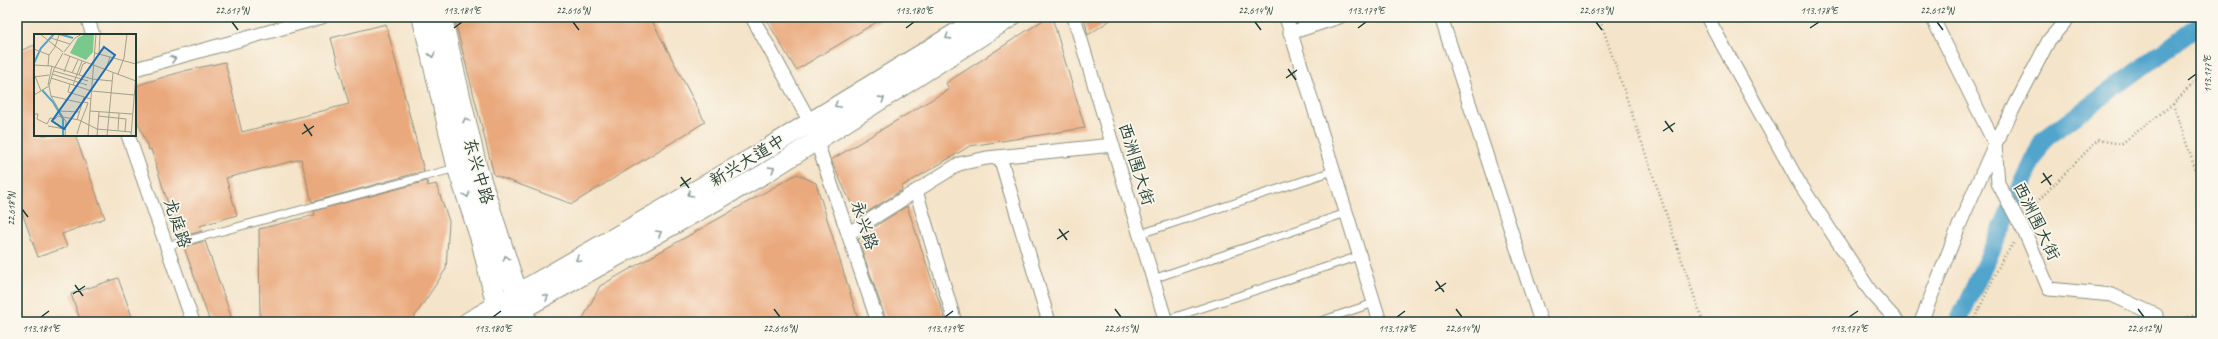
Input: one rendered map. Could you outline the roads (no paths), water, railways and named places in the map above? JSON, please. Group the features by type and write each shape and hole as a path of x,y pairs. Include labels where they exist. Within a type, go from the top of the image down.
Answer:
{"main road":[{"name":"东兴中路","path":"423,17 458,168 482,241 500,318"},
{"name":"东兴中路","path":"442,17 476,167 522,309"},
{"name":"新兴大道中","path":"522,309 752,158 982,17"},
{"name":"新兴大道中","path":"468,322 500,318 522,309 764,174 1011,17"}],"street":[{"path":"87,17 93,34"},
{"path":"136,69 322,17"},
{"name":"永兴路","path":"752,17 810,122 878,322"},
{"name":"西洲围大街","path":"1074,17 1166,321"},
{"path":"1286,17 1380,322"},
{"path":"1290,32 1339,17"},
{"path":"1441,17 1541,322"},
{"path":"1707,17 1798,181 1871,292 1898,322"},
{"name":"西洲围大街","path":"1932,17 1995,144 1998,183 2027,237 2049,289 2112,295 2156,315 2156,322"},
{"path":"1921,322 1961,221 1995,144 2049,40 2069,17"},
{"name":"龙庭路","path":"128,136 193,322"},
{"path":"849,233 959,164 1000,157 1113,145"},
{"path":"1000,157 1049,322"},
{"path":"916,191 955,322"}],"lane":[{"path":"167,246 458,168"},
{"path":"1140,234 1333,171"},
{"path":"1153,279 1346,214"},
{"path":"1166,321 1359,256"},
{"path":"1318,322 1374,303"}],"waterway":[{"path":"1958,322 2043,140 2201,24"}]}
